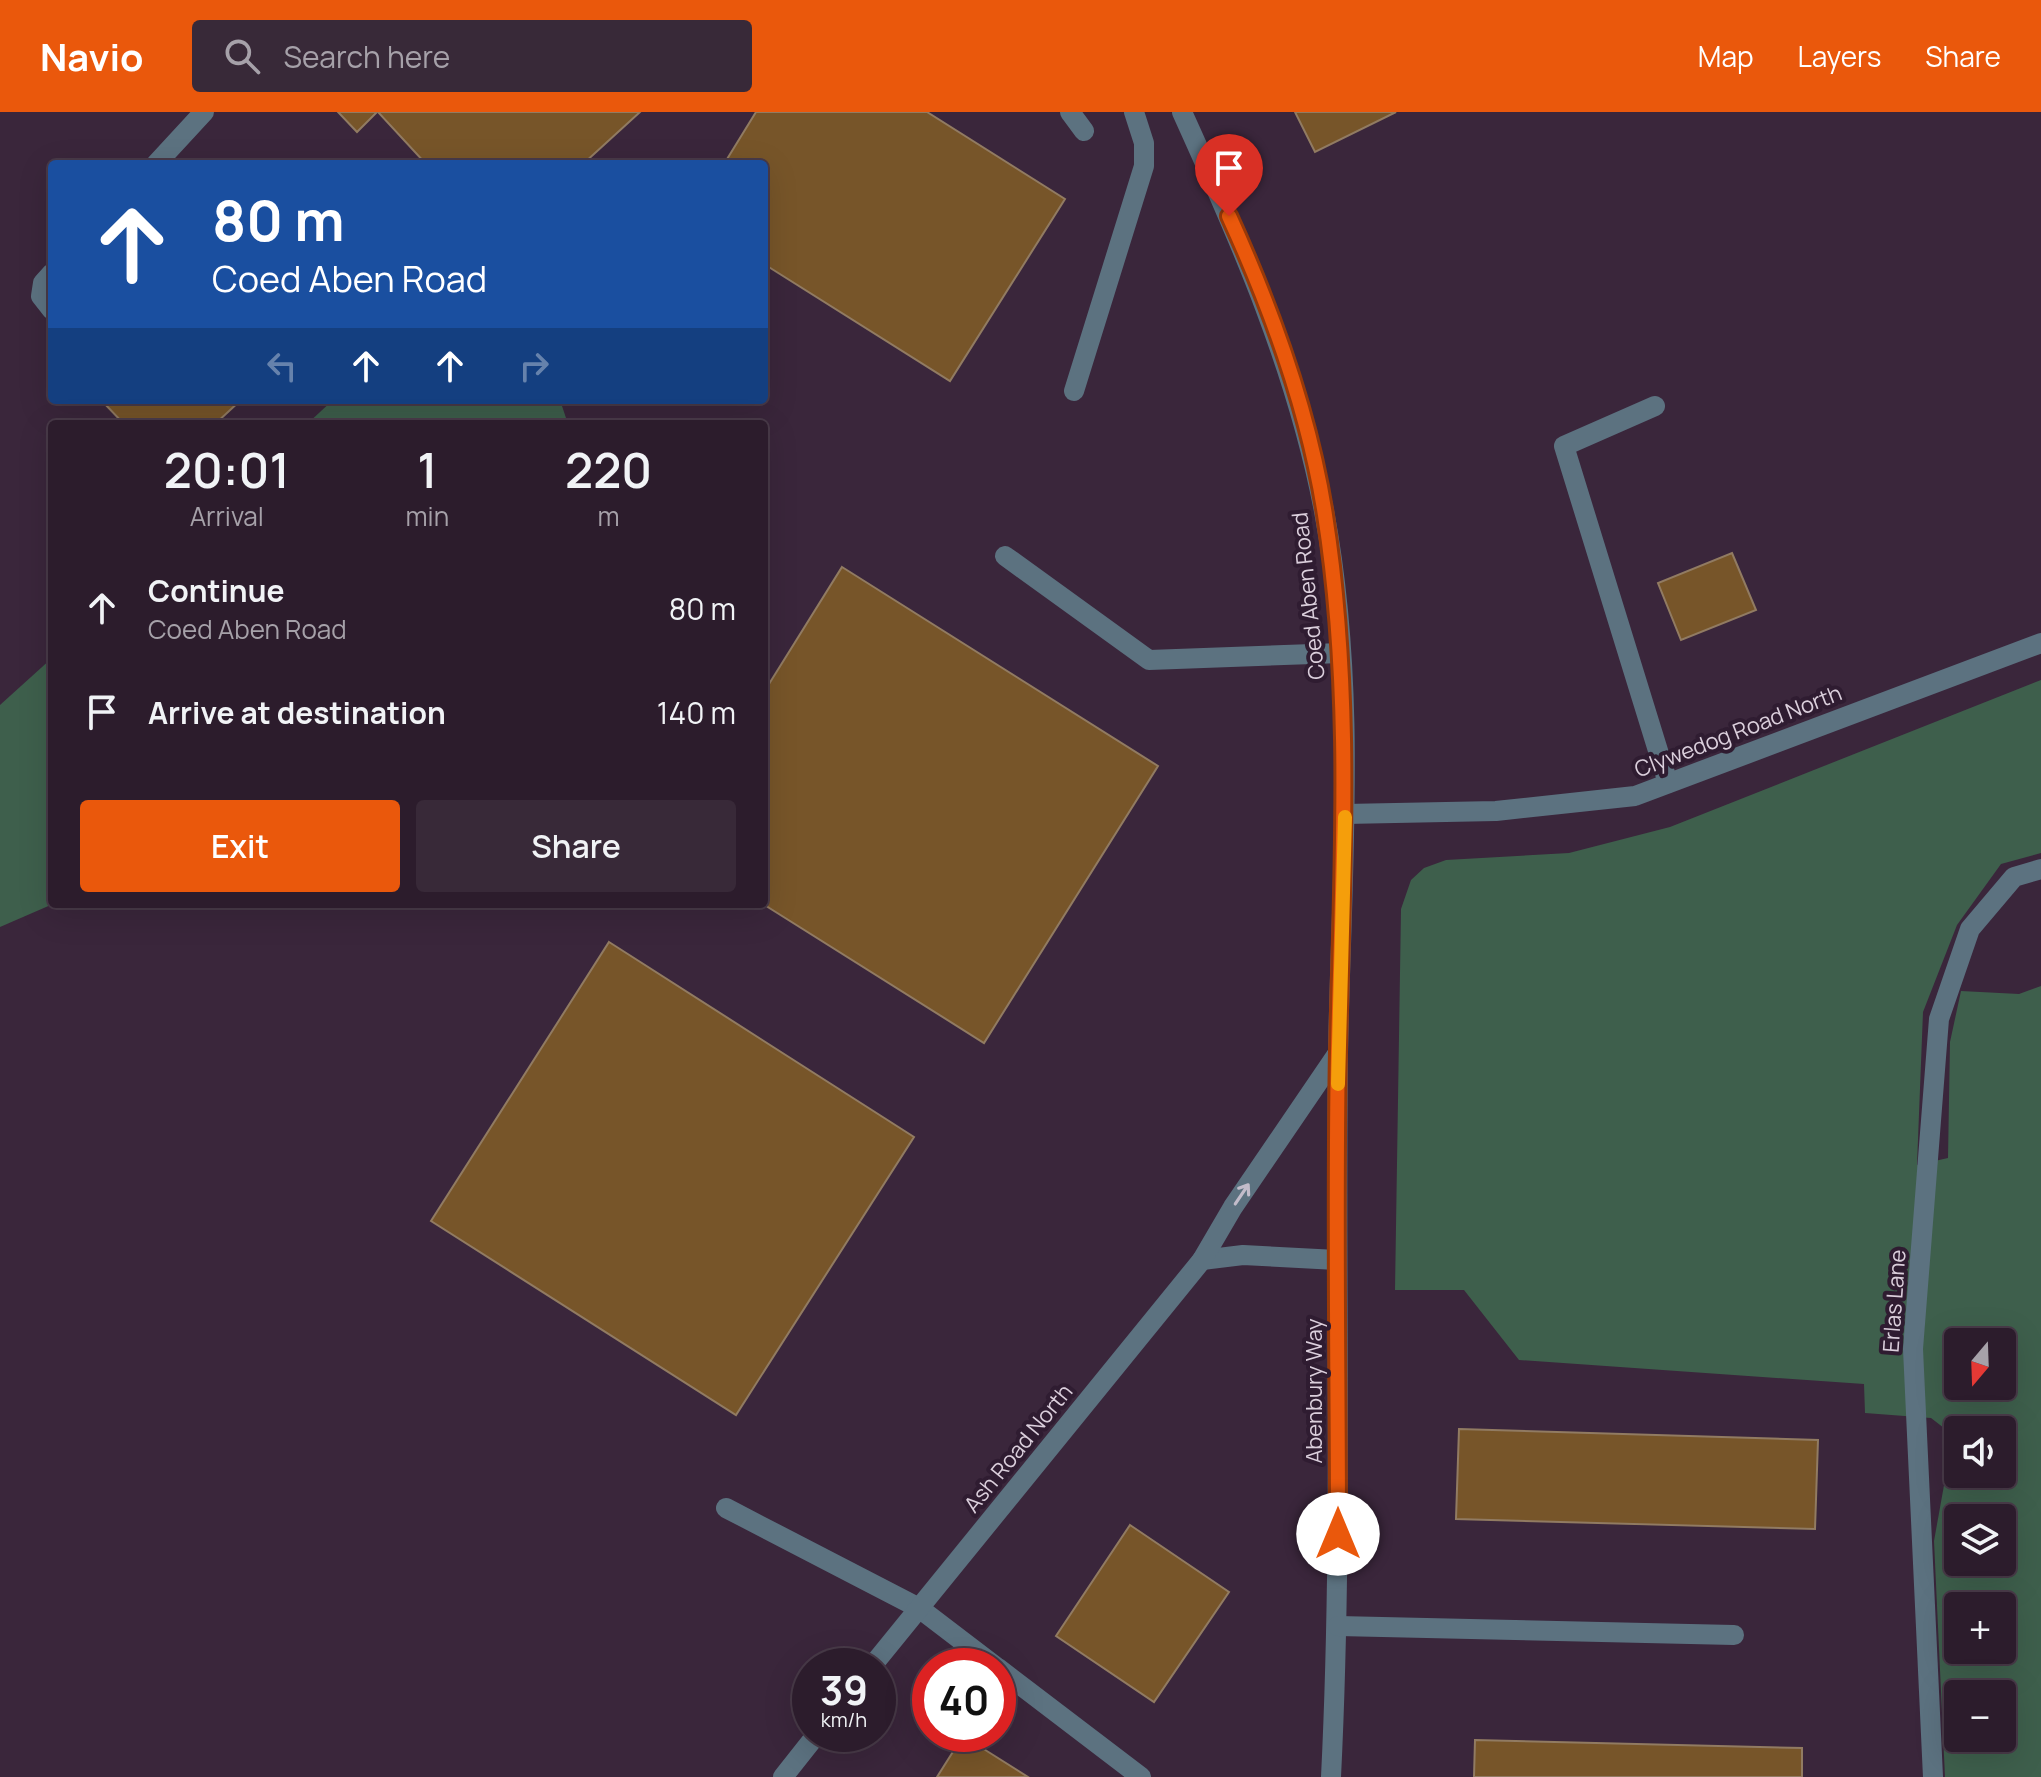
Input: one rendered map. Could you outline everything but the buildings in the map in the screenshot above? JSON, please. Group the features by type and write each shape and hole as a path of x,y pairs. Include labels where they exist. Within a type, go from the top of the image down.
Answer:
{"street":[{"path":"160,160 204,112"},
{"path":"1070,112 1084,131"},
{"path":"1074,391 1144,166 1144,143 1134,112"},
{"name":"Coed Aben Road","path":"1182,112 1252,268 1296,390 1325,513 1341,653 1345,814 1338,1053"},
{"path":"48,277 43,283 41,296 48,305"},
{"path":"1655,406 1564,446 1668,783"},
{"path":"1005,556 1149,660 1341,653"},
{"name":"Clywedog Road North","path":"1345,814 1496,811 1635,796 2041,643"},
{"name":"Erlas Lane","path":"1933,1777 1913,1349 1939,1019 1970,929 2014,877 2041,869"},
{"name":"Abenbury Way","path":"1331,1777 1338,1626 1338,1053"},
{"name":"Ash Road North","path":"887,1648 1202,1260 1233,1207 1338,1053"},
{"path":"1202,1260 1243,1255 1337,1260"},
{"path":"726,1508 919,1608 971,1648"},
{"path":"1338,1626 1734,1635"},
{"path":"1016,1682 1141,1777"},
{"path":"783,1777 803,1752"}],"green space":[{"path":"329,404 561,404 567,420 311,420"},
{"path":"48,662 48,906 0,927 0,705"},
{"path":"2041,680 2041,853 2001,864 1957,925 1923,1012 1917,1165 1948,1158 1950,1042 1961,991 2019,994 2041,986 2041,1777 1945,1777 1934,1541 1944,1485 1944,1488 2016,1488 2016,1416 1944,1416 1944,1428 1931,1418 1865,1413 1864,1384 1519,1360 1464,1290 1395,1290 1401,909 1411,880 1424,868 1446,860 1569,853 1670,827"}],"slow traffic":[{"path":"1338,1084 1345,817"}],"route":[{"path":"1229,216 1252,268 1296,390 1325,513 1341,653 1345,814 1338,1053 1338,1534"}]}
